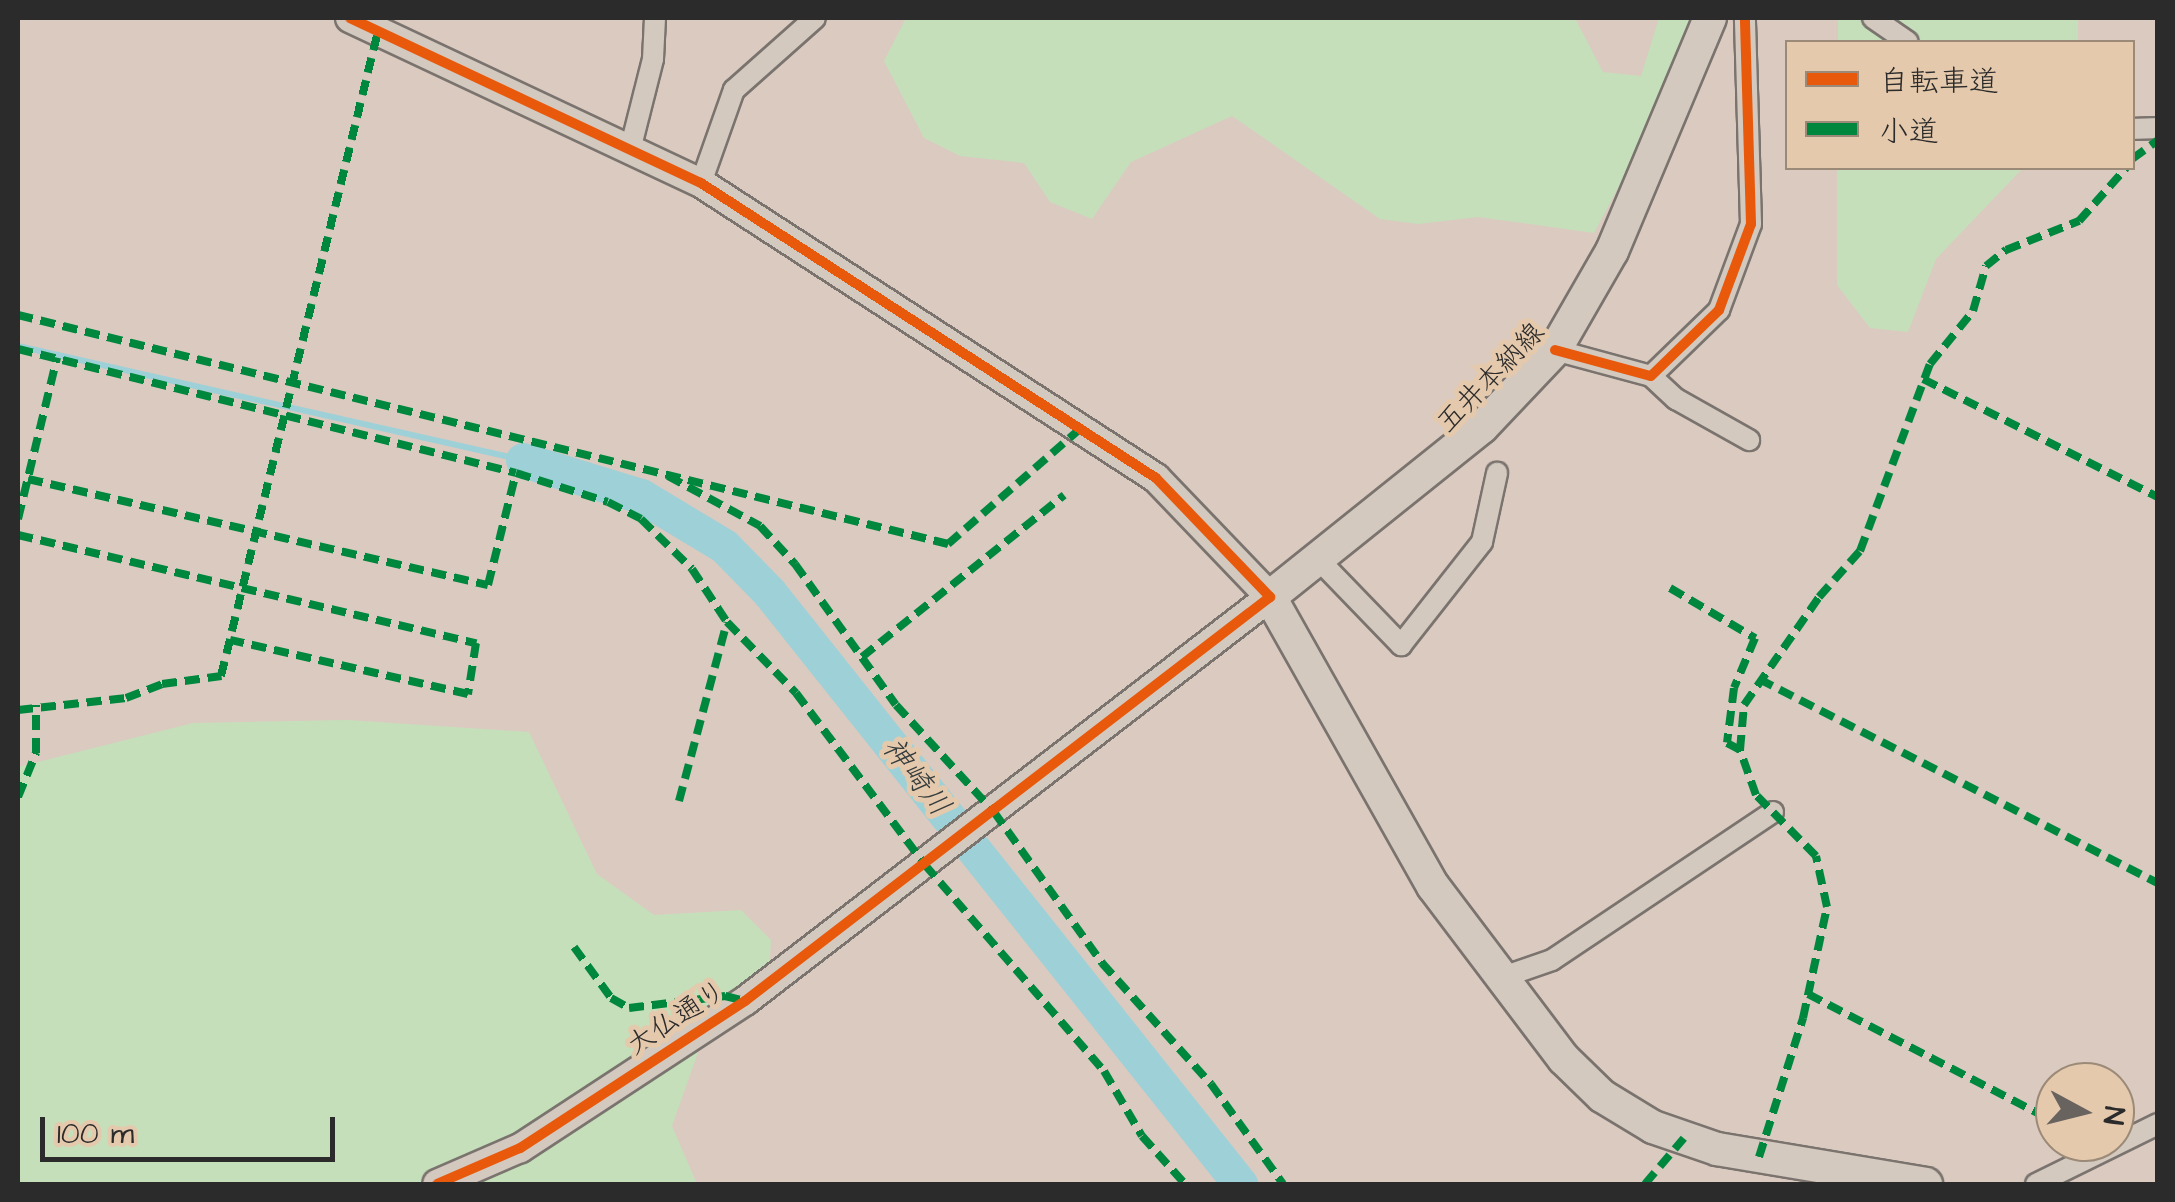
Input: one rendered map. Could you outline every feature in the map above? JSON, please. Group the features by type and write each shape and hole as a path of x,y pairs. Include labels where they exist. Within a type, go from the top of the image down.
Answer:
{"main road":[{"name":"五井本納線","path":"1270,597 1482,427 1555,350 1612,252 1710,18"},
{"path":"1270,597 1340,715 1395,828 1564,1059 1602,1096 1653,1126 1717,1149 1926,1184"}],"street":[{"path":"350,18 701,182 1156,478 1270,597"},
{"path":"631,146 653,59 655,18"},
{"path":"701,182 734,90 815,18"},
{"path":"1651,376 1703,332 1746,248 1754,167 1745,18"},
{"path":"1873,18 1905,40"},
{"path":"1555,350 1651,376 1676,400 1749,440"},
{"path":"1318,559 1401,645 1482,542 1497,473"},
{"name":"大仏通り","path":"437,1184 520,1148 713,1022 925,865 1270,597"},
{"path":"1503,977 1552,960 1773,812"},
{"path":"2036,1184 2158,1124"}],"green space":[{"path":"906,18 1575,18 1603,72 1641,76 1659,18 1690,18 1634,158 1594,233 1478,217 1418,224 1380,219 1232,116 1131,162 1092,219 1050,202 1024,163 960,156 924,138 884,61"},
{"path":"1838,18 2078,18 2078,40 1838,40"},
{"path":"1837,170 2021,170 1936,259 1908,332 1870,328 1837,285"},
{"path":"347,720 529,732 597,874 654,915 741,910 771,940 769,975 707,1027 672,1126 697,1184 18,1184 18,767 193,723"}],"waterway":[{"path":"18,346 523,460"},
{"name":"神崎川","path":"523,460 641,496 724,546 769,592 1240,1184"}],"marked path":[{"path":"18,710 126,698 162,684 221,676 378,31"},
{"path":"2135,157 2158,140"},
{"path":"1759,1157 1803,1018 1827,907 1816,856 1756,795 1740,750 1744,705 1819,597 1860,551 1930,364 1973,311 1986,266 2006,250 2079,221 2124,170"},
{"path":"18,315 948,544 1082,427"},
{"path":"18,349 516,473 608,502 641,519 692,569 727,622 796,693 925,865 1104,1071 1142,1136 1185,1184"},
{"path":"18,519 57,358"},
{"path":"1923,379 2158,497"},
{"path":"28,479 488,585 516,473"},
{"path":"668,476 760,526 795,564 896,705 994,812 1102,963 1211,1084 1283,1184"},
{"path":"862,657 1064,495"},
{"path":"18,535 476,643 468,694 230,640"},
{"path":"1670,588 1755,638 1734,688 1727,743 1740,750"},
{"path":"679,801 727,622"},
{"path":"1759,679 2158,883"},
{"path":"18,797 36,753 36,705"},
{"path":"574,947 611,998 629,1008 725,996 745,1001"},
{"path":"1808,994 2035,1112"},
{"path":"1645,1184 1684,1138"}],"cycle path":[{"path":"350,18 701,183 1156,478 1270,597 745,1001 520,1148 437,1184"},
{"path":"1555,350 1651,376 1719,310 1751,224 1745,18"}]}
